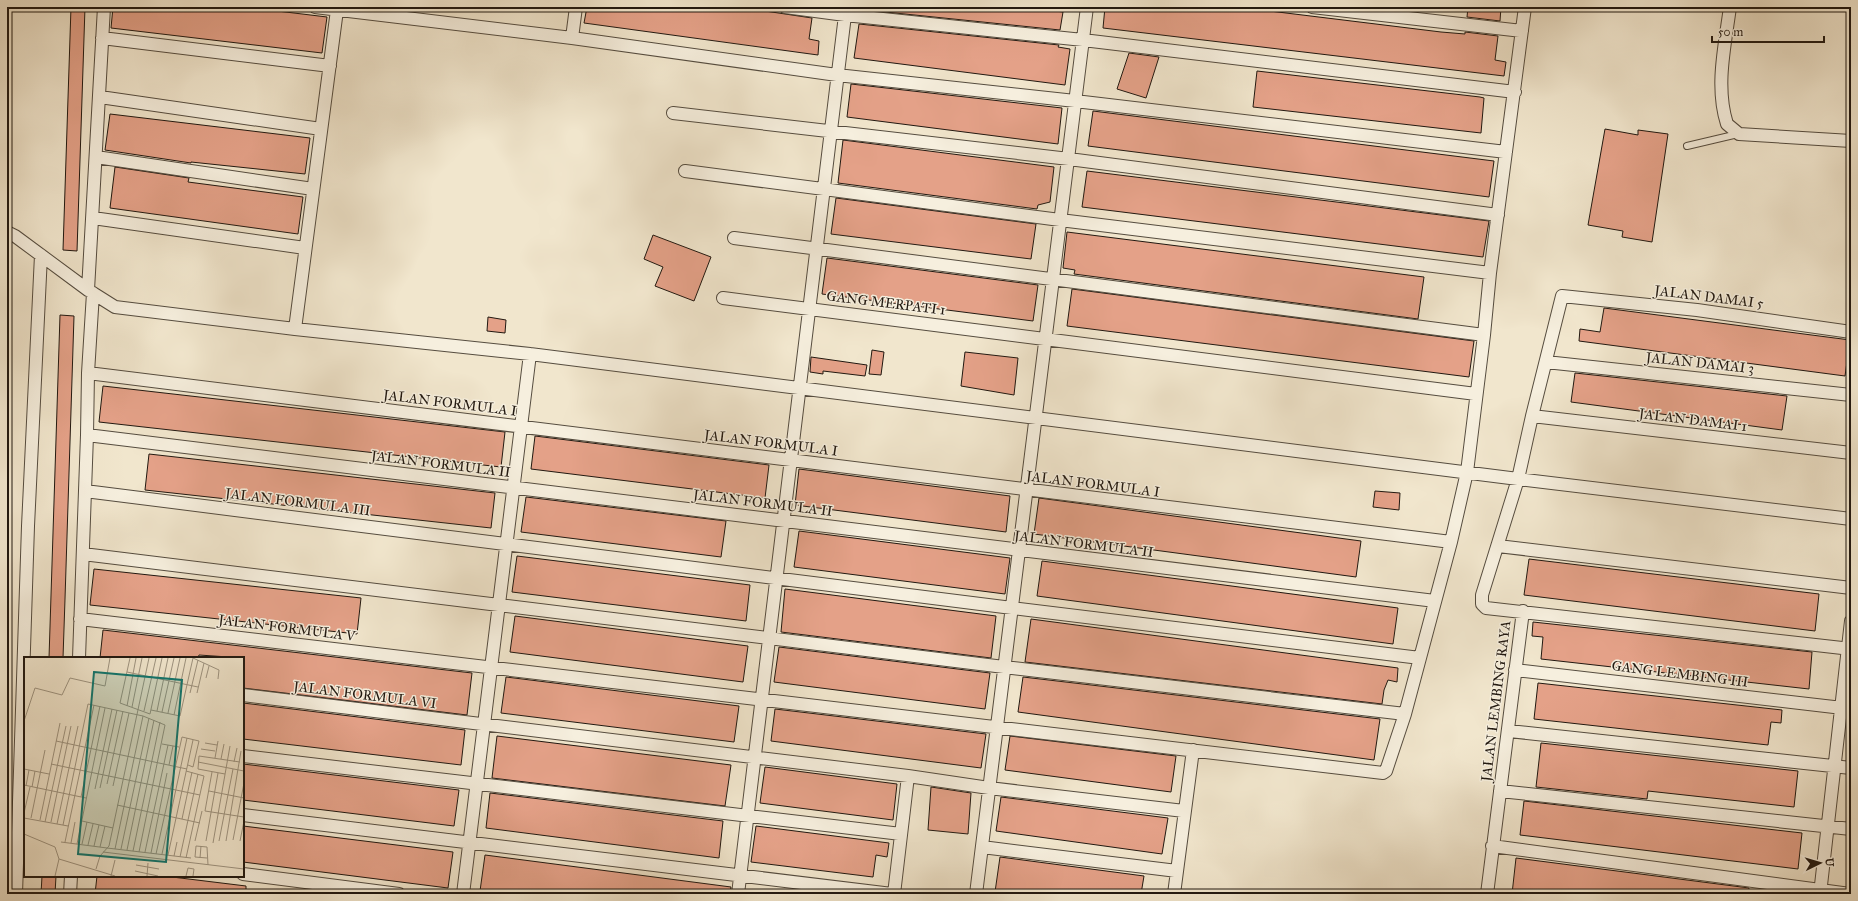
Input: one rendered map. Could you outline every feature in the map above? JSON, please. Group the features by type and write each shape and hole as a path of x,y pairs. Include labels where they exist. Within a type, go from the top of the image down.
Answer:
{"street":[{"path":"79,657 87,435 90,292 104,7"},
{"path":"315,7 572,38 837,75 1075,101 1506,152"},
{"path":"572,38 576,7"},
{"path":"785,7 846,11 1515,92"},
{"path":"976,894 1087,7"},
{"path":"1312,7 1522,31"},
{"path":"83,554 770,637 1004,667 1405,714 1451,542 1467,472 1490,273 1525,7"},
{"path":"1730,7 1722,63 1721,96 1726,124 1739,134 1851,140"},
{"path":"295,329 337,10"},
{"path":"738,894 846,11"},
{"path":"102,38 330,66"},
{"path":"100,97 321,129"},
{"path":"673,113 831,133 1069,159 1498,215"},
{"path":"96,157 313,189"},
{"path":"685,172 1490,273"},
{"path":"93,218 305,248"},
{"path":"7,232 15,236 90,292 115,307 295,329 530,354 1518,479 1851,519"},
{"path":"734,238 1484,335"},
{"path":"16,894 28,519 41,255"},
{"name":"JALAN DAMAI 5","path":"1562,296 1697,310 1851,332"},
{"name":"JALAN LEMBING RAYA","path":"1487,894 1492,846 1509,731 1523,611 1486,608 1482,604 1482,594 1518,479 1562,296"},
{"name":"GANG MERPATI 1","path":"724,298 1476,394"},
{"path":"463,894 530,354"},
{"name":"JALAN DAMAI 3","path":"1546,362 1851,395"},
{"name":"JALAN FORMULA I","path":"88,373 791,460 1026,491 1451,542"},
{"name":"JALAN DAMAI 1","path":"1532,416 1851,453"},
{"name":"JALAN FORMULA II","path":"87,435 1019,551 1435,601"},
{"name":"JALAN FORMULA III","path":"85,491 1420,658"},
{"path":"1498,546 1851,588"},
{"path":"1523,611 1849,649"},
{"name":"JALAN FORMULA V","path":"80,619 1383,773 1388,768 1405,714"},
{"path":"1820,892 1834,766 1846,709 1851,621"},
{"name":"GANG LEMBING III","path":"1515,670 1846,709"},
{"name":"JALAN FORMULA VI","path":"244,695 1184,811"},
{"path":"1509,731 1851,768"},
{"path":"1174,894 1192,750"},
{"path":"244,756 902,834"},
{"path":"244,815 893,894 902,834 908,776"},
{"path":"1500,791 1851,829"},
{"path":"1492,846 1820,892 1850,894"},
{"path":"982,847 1177,872"},
{"path":"244,874 399,894"},
{"path":"70,877 70,894"}],"lane":[{"path":"1687,146 1739,134"}],"building":[{"path":"71,7 85,7 77,251 63,250"},
{"path":"113,7 244,7 327,17 322,53 111,28"},
{"path":"587,7 738,7 812,18 809,39 819,41 818,55 584,23"},
{"path":"866,7 1025,7 1063,12 1060,30 866,10"},
{"path":"1105,7 1237,7 1441,32 1465,34 1465,32 1498,36 1495,60 1506,62 1504,76 1103,28"},
{"path":"1468,7 1501,7 1500,21 1467,17"},
{"path":"859,24 1059,45 1058,47 1070,49 1065,85 854,58"},
{"path":"1129,53 1159,57 1146,98 1117,89"},
{"path":"1257,71 1484,98 1481,133 1253,107"},
{"path":"851,84 1062,108 1058,144 847,117"},
{"path":"1093,111 1494,161 1489,197 1088,146"},
{"path":"110,114 310,138 305,174 191,163 105,150"},
{"path":"1605,129 1638,135 1638,130 1668,134 1652,242 1622,237 1623,231 1588,225"},
{"path":"843,140 1054,167 1050,202 1038,205 1037,209 838,183"},
{"path":"115,167 189,178 188,182 303,197 298,234 110,208"},
{"path":"1087,171 1489,221 1483,257 1082,207"},
{"path":"836,198 1036,224 1031,259 831,234"},
{"path":"1067,232 1424,277 1418,319 1074,274 1075,270 1063,268"},
{"path":"653,235 711,257 694,301 655,286 663,267 644,259"},
{"path":"827,258 1038,285 1033,321 822,294"},
{"path":"1072,289 1474,341 1469,377 1067,326"},
{"path":"1604,308 1850,340 1845,376 1579,341 1580,329 1600,332"},
{"path":"60,315 74,316 65,599 63,657 49,657"},
{"path":"488,317 506,320 505,333 487,331"},
{"path":"872,350 884,352 881,375 869,374"},
{"path":"965,352 1018,358 1014,395 961,386"},
{"path":"811,357 867,365 865,376 823,371 823,374 810,372"},
{"path":"1575,373 1787,396 1782,430 1571,402"},
{"path":"103,386 505,432 501,467 99,422"},
{"path":"535,436 769,465 765,498 531,469"},
{"path":"149,454 495,493 491,528 145,490"},
{"path":"799,469 1010,496 1006,532 795,505"},
{"path":"1375,491 1400,493 1399,510 1373,507"},
{"path":"526,497 726,521 721,557 521,532"},
{"path":"1039,498 1361,541 1356,577 1034,534"},
{"path":"799,531 1010,558 1005,594 794,567"},
{"path":"517,556 750,585 746,621 512,592"},
{"path":"1529,559 1819,594 1815,631 1524,595"},
{"path":"1042,561 1398,608 1393,644 1037,596"},
{"path":"94,569 361,598 357,634 90,605"},
{"path":"785,589 996,616 991,658 781,632"},
{"path":"515,616 748,646 743,682 510,652"},
{"path":"1031,619 1398,668 1397,682 1388,680 1384,690 1382,704 1025,662"},
{"path":"1533,622 1812,652 1809,689 1541,659 1543,637 1532,636"},
{"path":"103,630 472,673 467,715 244,688 244,657 199,655 198,657 100,657"},
{"path":"779,647 990,673 985,709 774,682"},
{"path":"506,677 739,706 734,742 501,713"},
{"path":"1023,677 1380,719 1374,760 1018,712"},
{"path":"1538,683 1782,710 1781,723 1771,722 1768,745 1534,719"},
{"path":"244,703 465,730 461,765 244,739"},
{"path":"775,709 986,734 981,768 771,741"},
{"path":"497,736 731,765 725,806 492,778"},
{"path":"1010,736 1176,756 1171,792 1005,770"},
{"path":"1541,743 1798,771 1794,807 1648,791 1647,799 1536,787"},
{"path":"244,764 459,790 454,826 244,800"},
{"path":"765,767 897,784 893,820 760,803"},
{"path":"931,787 971,793 968,834 928,830"},
{"path":"490,793 723,821 719,858 486,828"},
{"path":"1001,797 1168,818 1162,854 996,831"},
{"path":"1524,801 1802,833 1798,869 1520,835"},
{"path":"244,826 453,852 448,888 244,862"},
{"path":"756,826 889,843 887,857 876,855 873,877 751,862"},
{"path":"485,855 731,887 730,894 678,894 659,891 658,894 500,894 480,891"},
{"path":"1000,857 1144,876 1141,894 1007,894 995,892"},
{"path":"1516,858 1749,888 1748,894 1696,894 1675,892 1675,894 1512,894"},
{"path":"42,877 56,877 55,894 41,894"},
{"path":"97,877 172,877 246,886 246,894 192,894 174,892 173,894 95,894"}]}
